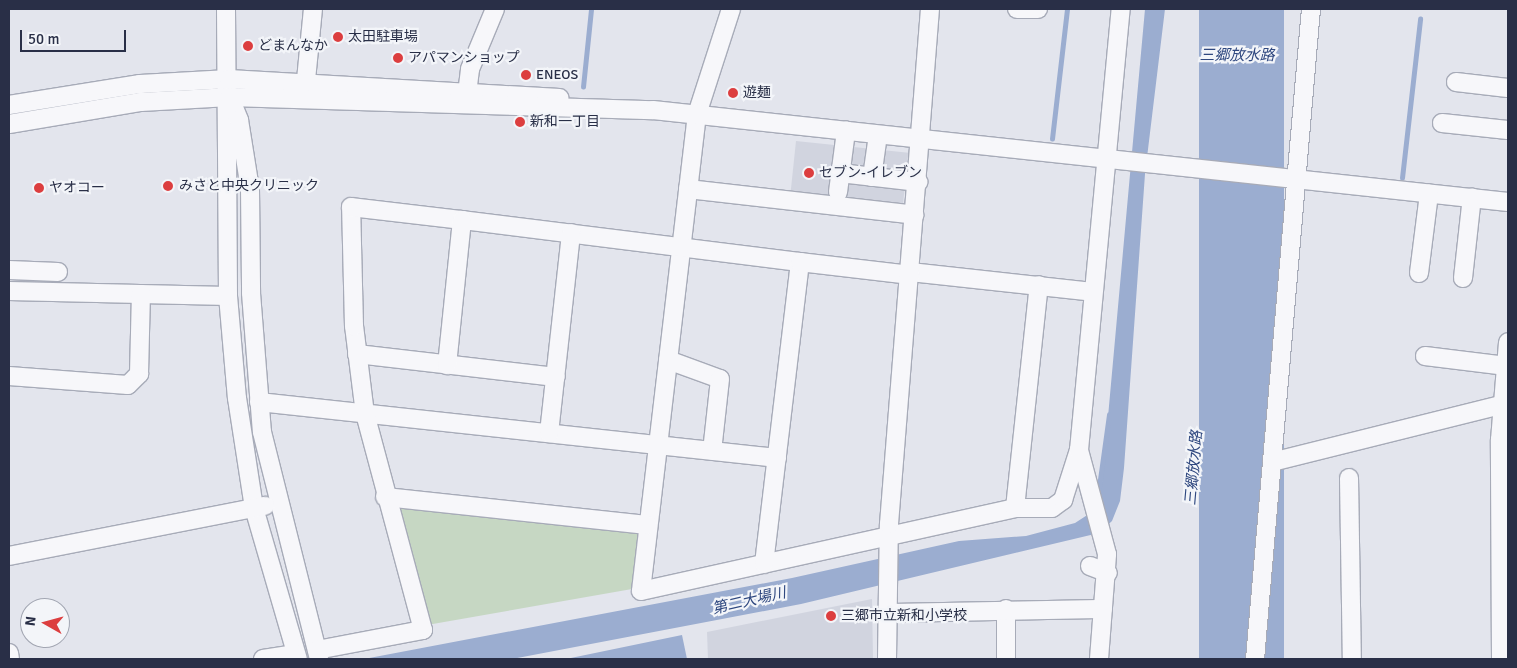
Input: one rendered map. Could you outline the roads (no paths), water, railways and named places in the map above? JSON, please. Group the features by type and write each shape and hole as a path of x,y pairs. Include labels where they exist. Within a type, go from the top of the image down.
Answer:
{"street":[{"path":"226,9 230,97 228,296 241,435 254,508 297,656 263,659"},
{"path":"306,80 313,9"},
{"path":"466,99 470,69 494,9"},
{"path":"731,9 697,114 641,591 764,564 888,541 1015,508 1052,508 1063,500 1079,450 1093,292 1109,160 1121,9"},
{"path":"887,659 888,541 918,182 930,9"},
{"path":"1017,9 1038,9"},
{"path":"1255,659 1311,9"},
{"path":"9,105 140,84 229,79 306,80 466,99"},
{"path":"1456,82 1508,88"},
{"path":"230,97 239,120 250,189 258,402 278,504 318,655 423,630 385,497 365,414 357,354 351,207 681,245 800,262 1093,292"},
{"path":"9,124 141,102 230,97 466,99 697,114 1277,179 1508,202"},
{"path":"1442,123 1508,130"},
{"path":"838,192 846,131"},
{"path":"872,177 878,134"},
{"path":"840,173 918,182"},
{"path":"688,189 915,216"},
{"path":"1419,273 1429,194"},
{"path":"1463,278 1472,197"},
{"path":"447,365 462,220"},
{"path":"550,433 571,233"},
{"path":"764,564 800,262"},
{"path":"9,270 58,272"},
{"path":"1015,508 1039,285"},
{"path":"9,291 228,296"},
{"path":"9,376 128,385 139,374 141,294"},
{"path":"1501,659 1505,541 1500,440 1505,404 1508,342"},
{"path":"357,354 556,377"},
{"path":"1424,356 1506,366"},
{"path":"668,360 720,379 712,451"},
{"path":"258,402 777,458"},
{"path":"1272,462 1505,404"},
{"path":"1079,450 1083,470 1103,535 1108,573 1099,659"},
{"path":"1350,478 1352,659"},
{"path":"385,497 648,526"},
{"path":"9,556 278,504"},
{"path":"1090,566 1108,573"},
{"path":"888,613 1006,609 1103,609"},
{"path":"1006,609 1006,659"},
{"path":"9,653 10,659"}],"water":[{"name":"第二大場川","path":"1145,9 1165,9 1145,174 1120,501 1112,521 1099,533 801,604 512,659 364,659 792,578 959,541 1026,536 1075,523 1095,510 1102,483"},
{"name":"三郷放水路","path":"1199,9 1284,9 1284,659 1199,659"},
{"path":"682,635 687,659 566,659"}],"waterway":[{"path":"583,87 591,9"},
{"path":"1052,139 1067,9"},
{"path":"1402,178 1420,19"},
{"path":"1098,494 1109,415"}],"place":[{"name":"太田駐車場","path":"338,37"},
{"name":"どまんなか","path":"248,46"},
{"name":"アパマンショップ","path":"398,58"},
{"name":"ENEOS","path":"526,75"},
{"name":"遊麺","path":"733,93"},
{"name":"新和一丁目","path":"520,122"},
{"name":"セブン-イレブン","path":"809,173"},
{"name":"みさと中央クリニック","path":"168,186"},
{"name":"ヤオコー","path":"39,188"},
{"name":"三郷市立新和小学校","path":"831,616"}]}
